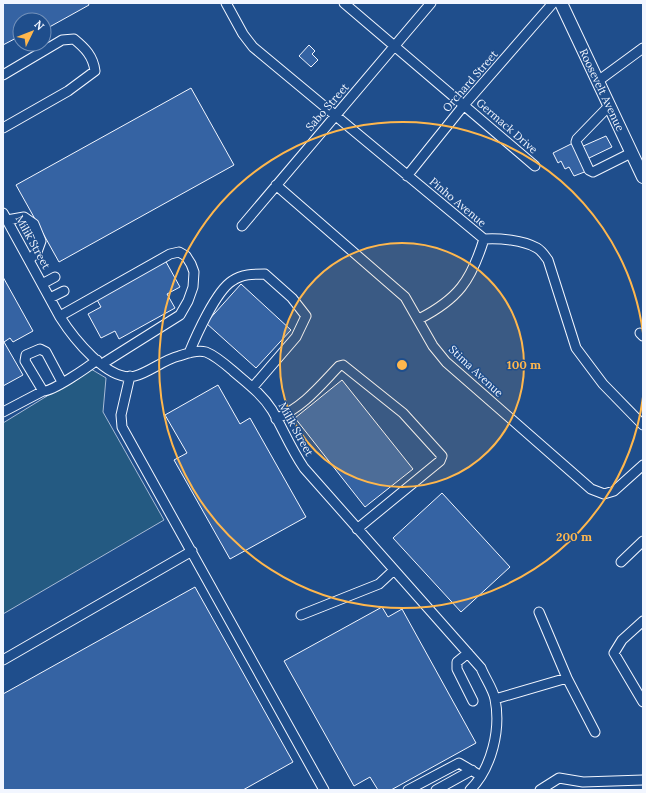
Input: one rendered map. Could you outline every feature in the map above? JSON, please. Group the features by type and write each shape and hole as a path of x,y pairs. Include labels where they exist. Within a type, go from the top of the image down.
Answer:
{"main road":[{"name":"Roosevelt Avenue","path":"561,3 631,153 641,169"}],"street":[{"name":"Pinho Avenue","path":"226,3 243,34 253,47 484,239 496,238 531,245 539,249 548,260 576,348 602,384 643,425"},
{"name":"Germack Drive","path":"344,3 535,166"},
{"name":"Sabo Street","path":"242,226 431,3"},
{"name":"Orchard Street","path":"407,176 464,105 553,3"},
{"path":"3,75 62,40 74,39 86,49 94,62 95,71 68,91 3,128"},
{"path":"598,81 643,48"},
{"path":"609,106 577,139 576,142 589,170 593,172 631,153"},
{"name":"Stima Avenue","path":"276,186 406,297 433,346 446,362 591,489 604,494 614,491 643,466"},
{"path":"5,216 24,217 34,224 41,242 37,252 29,260"},
{"name":"Milik Street","path":"5,216 70,332 100,362 116,374 135,376 172,358 196,351 205,352 216,358 253,387 264,399 292,450 304,468 481,668 495,699 497,731 491,754 479,782 470,790"},
{"path":"418,319 442,305 466,284 474,268 484,239"},
{"path":"3,412 100,362 180,315 194,287 194,272 192,264 186,256 179,252 170,254 60,316"},
{"path":"189,353 198,330 216,300 230,282 245,275 265,274 292,298 306,316 296,337 253,387"},
{"path":"42,284 55,277"},
{"path":"50,298 64,291"},
{"path":"43,391 25,361 26,355 33,351 40,349 46,352 62,382"},
{"path":"276,419 294,410 304,402 339,366 343,365 403,413 442,456 440,461 357,529"},
{"path":"130,376 121,415 122,427 192,551 304,765 324,790"},
{"path":"621,562 643,541"},
{"path":"3,660 192,551"},
{"path":"301,615 378,584 394,570"},
{"path":"539,612 567,678 595,732"},
{"path":"643,621 622,640 614,653 643,702"},
{"path":"468,653 457,662 457,669 473,701"},
{"path":"495,699 567,678"},
{"path":"408,790 459,763 481,776"},
{"path":"436,790 472,770"},
{"path":"540,790 559,778 583,782 643,780"}],"shaded area":[{"path":"91,369 106,378 103,412 164,520 3,614 3,423"}],"building":[{"path":"3,3 88,3 89,5 52,26 52,12 12,12 12,40 3,45"},
{"path":"309,45 315,51 312,54 318,60 311,67 299,56"},
{"path":"191,88 234,165 59,262 16,185"},
{"path":"606,136 612,147 587,159 581,147"},
{"path":"573,143 587,171 574,176 569,167 565,169 561,161 558,163 553,153"},
{"path":"165,260 180,287 167,294 175,308 119,339 115,331 101,338 88,314 101,307 96,298"},
{"path":"3,277 33,331 13,342 10,338 4,342 23,375 3,386"},
{"path":"241,284 291,330 256,368 206,323"},
{"path":"342,380 413,469 365,507 295,418"},
{"path":"218,385 240,424 250,418 306,517 230,559 174,460 187,453 165,415"},
{"path":"442,493 510,567 461,612 393,538"},
{"path":"195,587 293,762 243,790 3,790 3,694"},
{"path":"382,607 388,617 402,609 476,743 391,790 378,790 370,777 354,786 284,661"}]}
